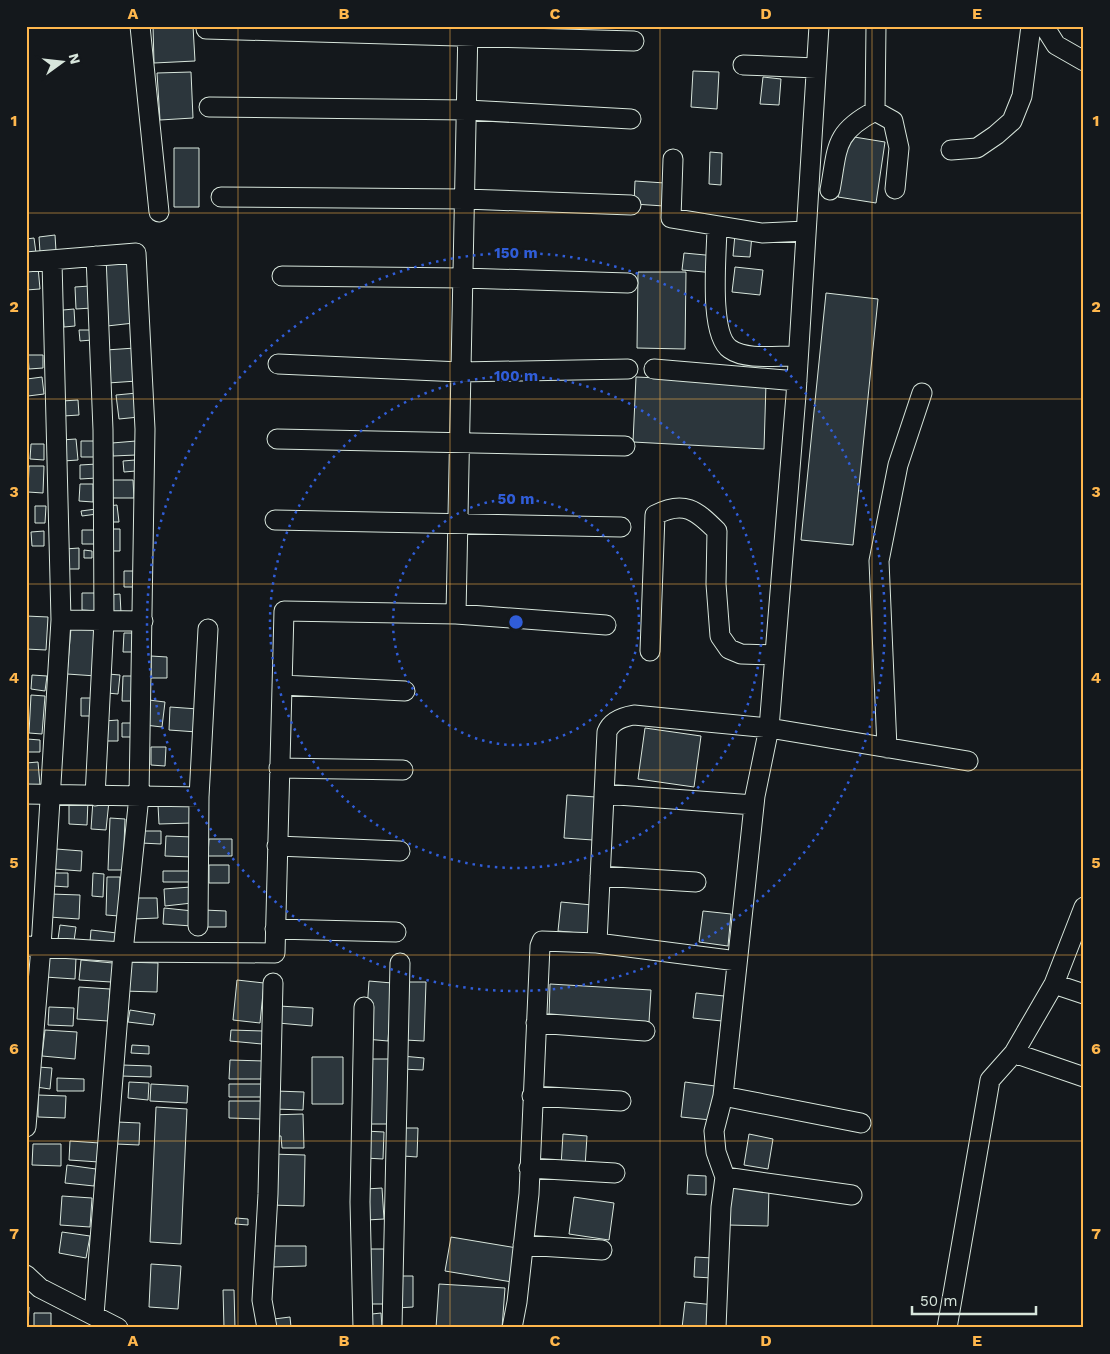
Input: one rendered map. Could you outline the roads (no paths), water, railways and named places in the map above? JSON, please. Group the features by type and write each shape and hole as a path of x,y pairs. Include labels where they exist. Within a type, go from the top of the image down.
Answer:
{"street":[{"path":"140,26 159,212"},
{"path":"716,1328 724,1177 716,1152 714,1130 723,1096 754,805 769,728 798,356 819,26"},
{"path":"875,110 876,26"},
{"path":"952,150 976,148 996,135 1012,121 1022,96 1031,26"},
{"path":"1044,26 1056,45 1084,61"},
{"path":"206,29 468,31 634,40"},
{"path":"456,614 468,31"},
{"path":"743,65 816,68"},
{"path":"209,106 467,110 630,119"},
{"path":"875,110 893,121 899,148 895,189"},
{"path":"830,190 840,138 858,120 875,110"},
{"path":"673,159 671,218 762,232 806,231"},
{"path":"221,197 465,200 630,205"},
{"path":"717,226 716,308 720,335 730,349 747,355 798,356"},
{"path":"26,262 136,253 145,430 139,796 123,952 94,1315"},
{"path":"95,796 104,621 103,430 96,256"},
{"path":"26,1127 34,947 50,795 62,620 52,261"},
{"path":"282,276 463,278 628,283"},
{"path":"278,364 461,372 628,369"},
{"path":"654,370 796,381"},
{"path":"887,748 879,561 898,465 922,393"},
{"path":"277,439 626,446"},
{"path":"650,651 655,515 670,507 697,512 717,531 716,584 720,636 729,649 740,654 775,655"},
{"path":"275,520 621,527"},
{"path":"34,947 123,952 275,953 284,611 456,614 606,625"},
{"path":"62,620 143,621"},
{"path":"198,926 199,797 208,629"},
{"path":"282,685 405,691"},
{"path":"597,943 607,732 609,726 626,716 672,717 769,728 968,761"},
{"path":"280,768 403,770"},
{"path":"26,794 199,797"},
{"path":"604,794 754,805"},
{"path":"278,846 400,851"},
{"path":"600,876 696,882"},
{"path":"947,1328 990,1080 1014,1053 1054,984 1084,907"},
{"path":"275,930 396,932"},
{"path":"512,1328 517,1302 529,1168 542,941 597,943 737,961"},
{"path":"392,1328 400,964"},
{"path":"267,1328 262,1300 268,1194 273,983"},
{"path":"1054,984 1084,994"},
{"path":"363,1328 360,1202 364,1007"},
{"path":"536,1023 645,1031"},
{"path":"1014,1053 1084,1077"},
{"path":"532,1096 621,1101"},
{"path":"723,1096 861,1122"},
{"path":"529,1168 615,1174"},
{"path":"724,1177 852,1195"},
{"path":"523,1245 602,1250"},
{"path":"31,1284 118,1328"}]}
